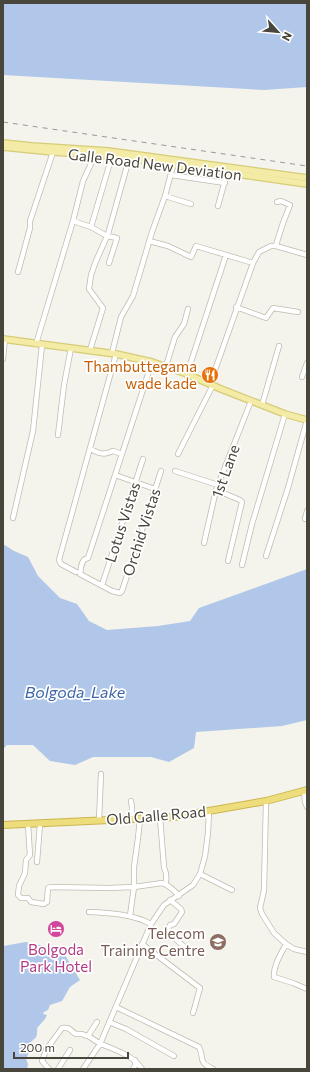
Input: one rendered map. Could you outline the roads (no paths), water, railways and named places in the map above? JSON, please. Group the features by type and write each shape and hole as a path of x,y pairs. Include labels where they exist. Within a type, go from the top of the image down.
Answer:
{"highway":[{"name":"Old Galle Road","path":"3,825 174,817 266,802 305,790"}],"main road":[{"name":"Galle Road New Deviation","path":"3,143 108,150 141,154 227,173 307,184"},
{"name":"Galle Road New Deviation","path":"3,147 174,162 307,178"},
{"path":"4,339 90,350 152,362 187,374 251,401 307,420"}],"street":[{"path":"18,272 30,228 30,221 53,152"},
{"path":"13,518 33,431 39,344 83,181 94,154"},
{"path":"91,227 112,156"},
{"path":"90,350 103,308 88,290 91,275 107,236 129,159"},
{"path":"102,585 61,564 59,560 90,449 114,354 120,317 133,296 149,241 165,196 174,162"},
{"path":"218,206 227,173"},
{"path":"171,175 225,183"},
{"path":"165,196 191,204"},
{"path":"276,246 278,235 290,205 281,201 277,202"},
{"path":"73,221 91,227 107,236 117,238 109,263"},
{"path":"149,241 168,246 191,257 196,246 253,263"},
{"path":"178,454 211,384 236,307 253,263 259,252 271,246 276,246 307,255"},
{"path":"187,374 226,255"},
{"path":"236,307 266,318 274,308 298,312"},
{"path":"166,366 175,337 184,324 188,309"},
{"path":"3,359 4,339"},
{"path":"262,405 280,346"},
{"path":"58,435 64,385 71,348"},
{"path":"78,573 83,561 88,558 152,362"},
{"path":"302,377 307,362"},
{"name":"1st Lane","path":"204,543 217,488 251,401"},
{"path":"242,565 252,524 286,414"},
{"path":"266,556 288,488 307,420"},
{"path":"90,449 104,454 113,451 122,454"},
{"name":"Lotus Vistas","path":"102,585 143,459"},
{"name":"Orchid Vistas","path":"102,585 120,593 122,591 161,471"},
{"path":"175,471 217,488 242,502 228,561"},
{"path":"115,475 155,489"},
{"path":"305,519 307,511"},
{"path":"99,820 101,774"},
{"path":"305,790 305,802 307,807"},
{"path":"131,801 132,819"},
{"path":"266,802 264,890 260,908 274,933 294,949 307,952"},
{"path":"83,1069 100,1044 151,924 164,905 193,885 200,874 206,848 209,811"},
{"path":"160,818 164,868 167,881 165,884"},
{"path":"130,916 140,819"},
{"path":"28,824 30,855 26,860 25,874 19,886 18,897 28,898 30,902 44,904 47,902 48,888 51,887 110,888 134,887 162,883 174,890 179,896"},
{"path":"37,862 40,824"},
{"path":"200,874 232,890"},
{"path":"170,900 181,909 182,912 174,924 170,925 167,931 191,952"},
{"path":"90,912 130,916 151,924"},
{"path":"142,944 200,988 193,1012"},
{"path":"286,944 276,964 273,973 274,976 307,990"},
{"path":"116,1007 199,1048 201,1050 201,1059 213,1069"},
{"path":"88,1036 97,1022"},
{"path":"109,1022 126,1028 174,1056"},
{"path":"49,1069 42,1061 46,1050 62,1028 70,1028 76,1033 88,1036 100,1044 135,1060 142,1069"},
{"path":"58,1069 70,1050"},
{"path":"134,1069 136,1064 135,1060"}],"water":[{"path":"3,3 307,3 307,87 264,90 3,75"},
{"name":"Bolgoda_Lake","path":"3,544 28,557 38,576 60,598 77,604 89,621 107,630 158,626 190,621 199,608 307,569 307,720 282,726 196,732 194,748 169,762 151,757 93,757 75,765 50,761 33,745 7,745 3,749"},
{"path":"26,942 48,947 65,955 80,980 70,987 62,1001 50,1005 48,1010 44,1012 43,1014 47,1015 37,1028 37,1035 28,1047 30,1050 26,1059 28,1064 27,1069 3,1069 3,946"}],"railway":[{"path":"3,122 307,166"}],"place":[{"name":"Thambuttegama wade kade","path":"210,375"},
{"name":"Bolgoda Park Hotel","path":"56,929"},
{"name":"Telecom Training Centre","path":"218,942"}]}
